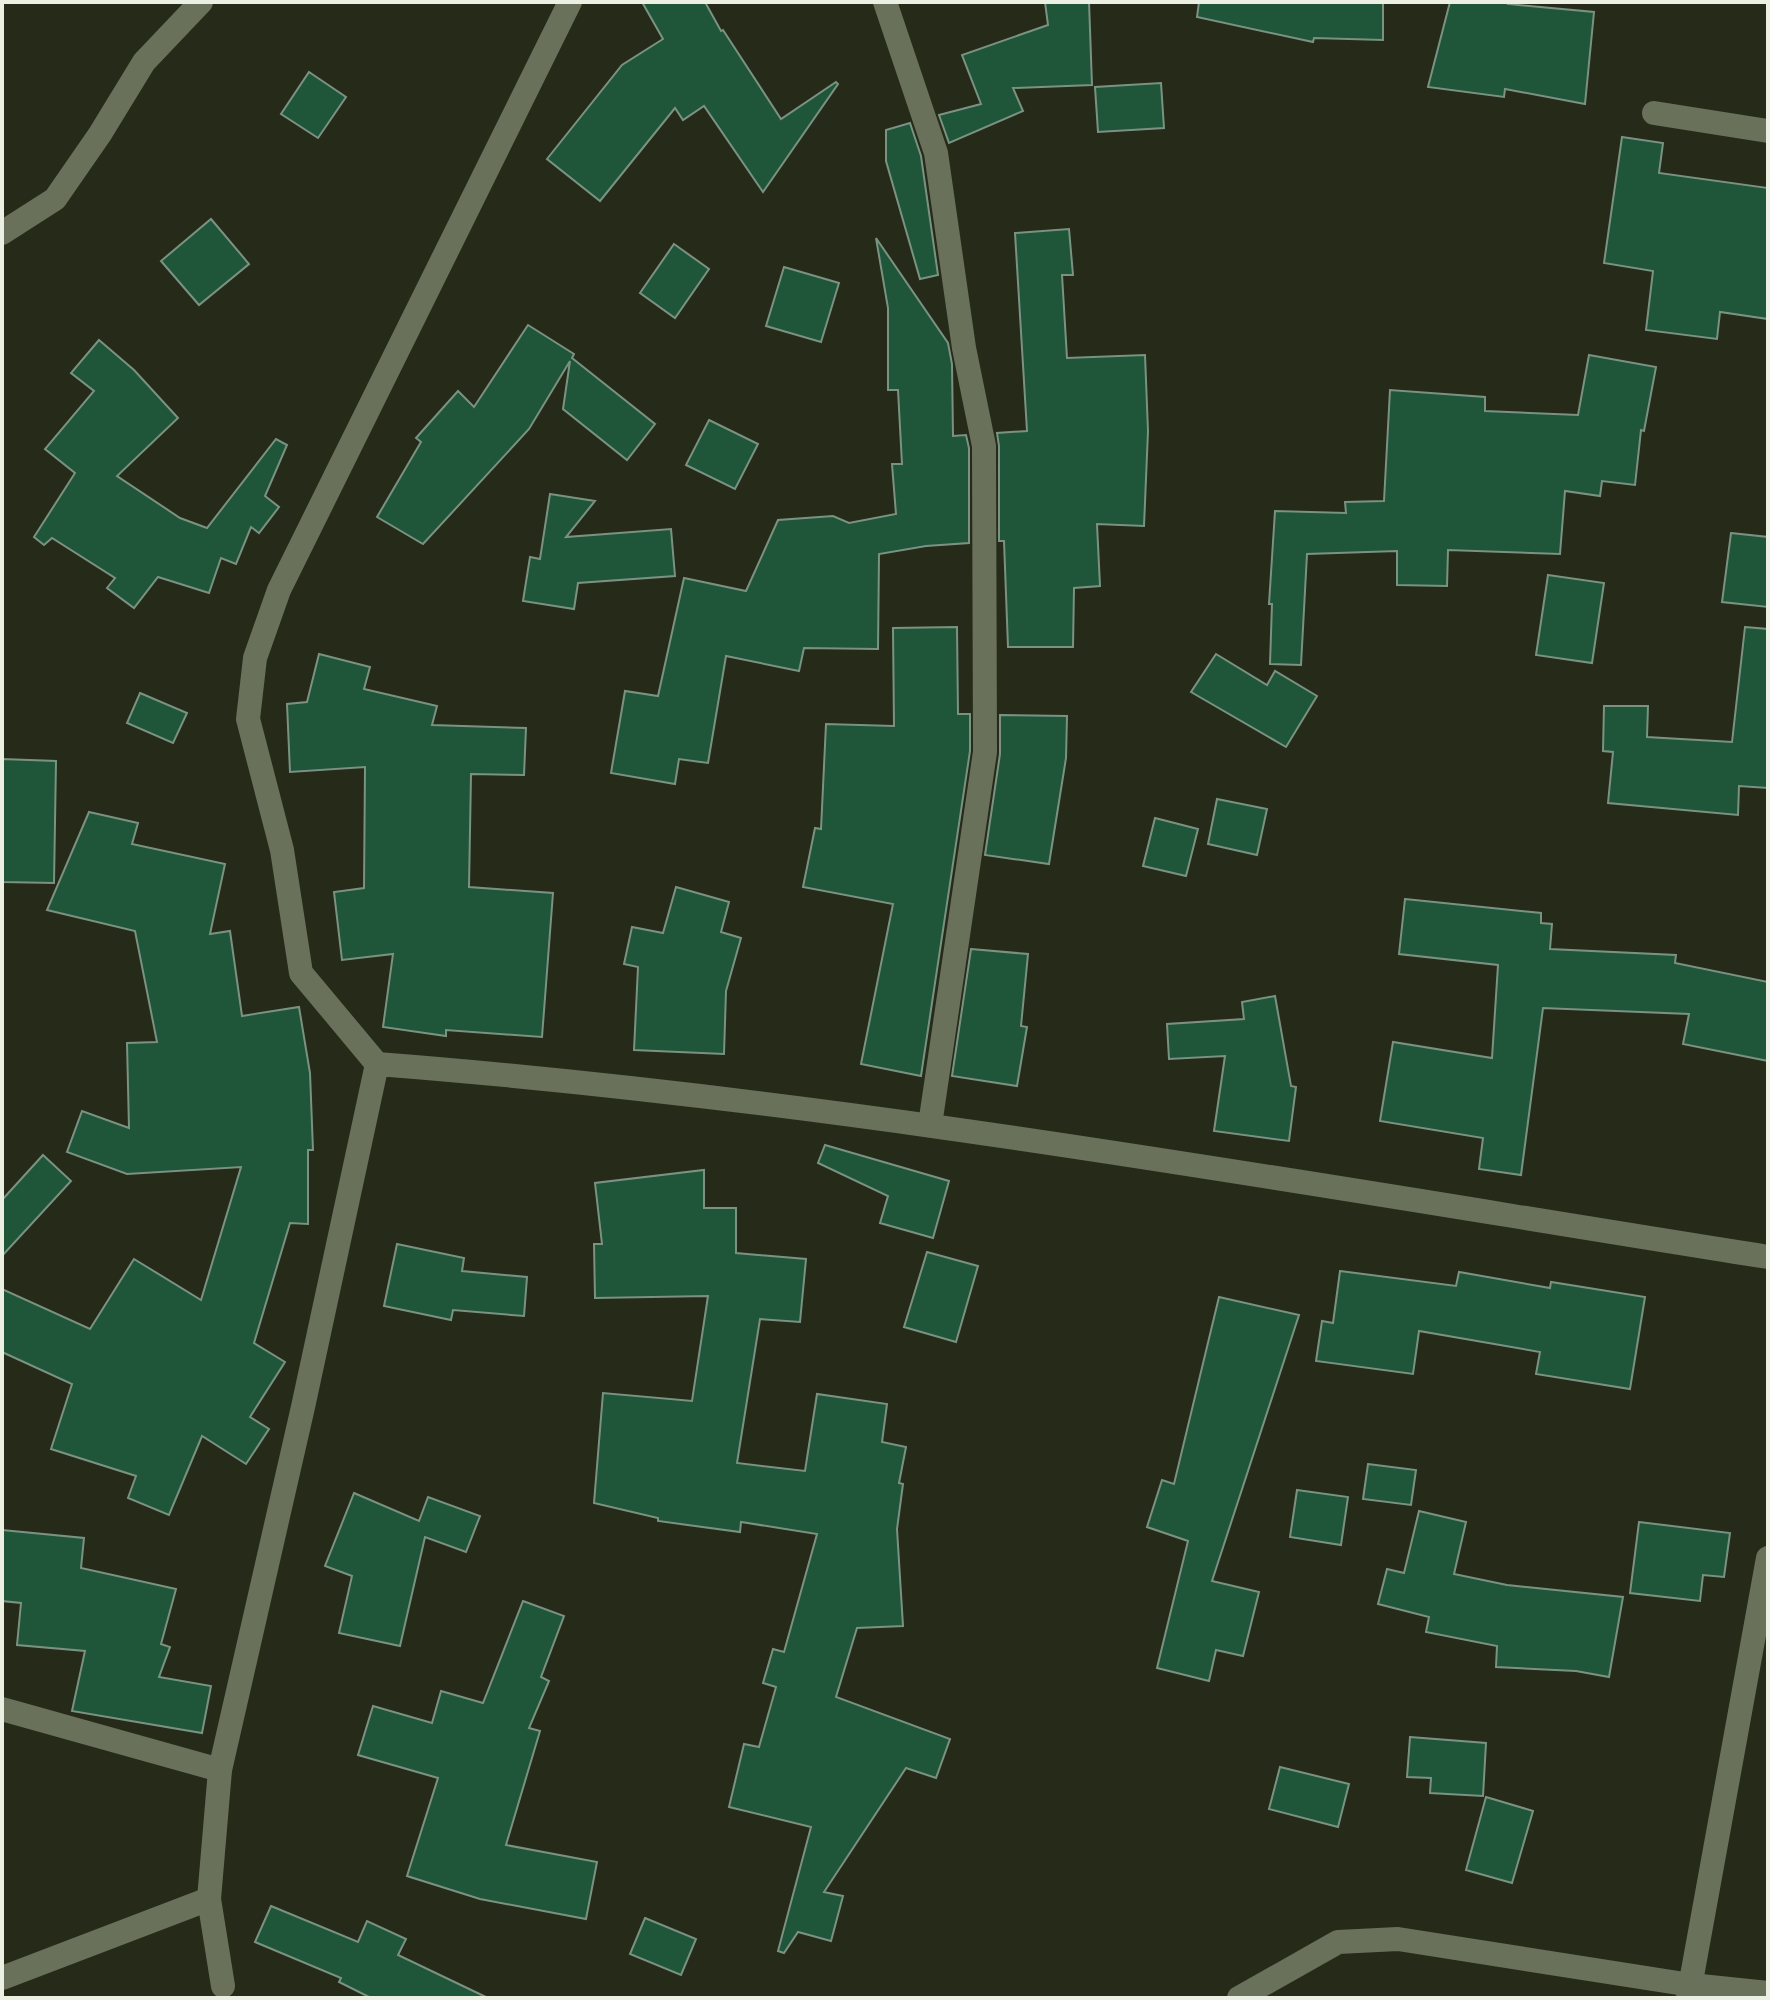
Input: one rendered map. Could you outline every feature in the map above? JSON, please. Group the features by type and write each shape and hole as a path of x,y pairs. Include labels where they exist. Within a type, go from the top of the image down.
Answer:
{"street":[{"path":"2,233 55,199 144,62 201,2"},
{"path":"570,2 279,590 255,658 248,719 282,850 301,973 377,1064 523,1075 930,1125 1768,1257"},
{"path":"885,2 936,153 964,348 984,446 985,752 930,1125"},
{"path":"1654,113 1768,131"},
{"path":"223,1986 209,1899 220,1770 377,1064"},
{"path":"1689,1991 1768,1558"},
{"path":"2,1709 220,1770"},
{"path":"2,1978 209,1899"},
{"path":"1239,1998 1338,1942 1398,1939 1689,1991 1768,1993"}],"building":[{"path":"642,2 705,2 781,119 836,82 838,84 763,192 704,106 683,120 675,108 600,201 547,159 622,65 663,39"},
{"path":"1045,2 1089,2 1092,85 1013,88 1023,111 949,143 939,115 981,104 962,55 1048,25"},
{"path":"1199,2 1383,2 1383,40 1314,38 1313,42 1197,17"},
{"path":"1450,2 1509,2 1594,12 1585,104 1505,89 1504,97 1428,87"},
{"path":"309,72 346,97 318,138 281,114"},
{"path":"1161,83 1164,128 1098,132 1095,87"},
{"path":"910,123 921,156 938,275 920,279 886,161 886,130"},
{"path":"1622,137 1663,143 1659,173 1768,188 1768,319 1720,312 1717,339 1646,330 1653,271 1604,263"},
{"path":"211,219 249,264 199,305 161,261"},
{"path":"1069,229 1073,275 1062,275 1067,358 1145,355 1148,431 1144,526 1097,524 1100,586 1074,588 1073,647 1008,647 1004,541 999,541 997,433 1027,431 1015,233"},
{"path":"876,238 948,343 952,364 953,436 966,435 969,448 969,543 879,554 878,649 804,648 799,671 726,656 708,763 679,759 675,784 611,773 625,691 658,696 684,578 746,591 778,520 833,516 849,523 896,514 892,464 902,464 898,390 888,390 888,308"},
{"path":"674,244 709,269 675,318 640,293"},
{"path":"784,267 839,283 821,342 766,326"},
{"path":"528,325 574,354 572,358 655,424 627,460 563,409 570,361 529,429 423,544 377,517 421,442 416,438 458,391 474,407"},
{"path":"99,340 134,370 178,418 117,476 180,518 207,528 276,439 287,445 265,496 279,507 259,533 251,527 236,564 221,558 209,593 158,577 134,608 107,588 115,578 52,538 44,545 34,537 75,473 45,449 94,391 71,373"},
{"path":"1589,355 1656,367 1644,431 1641,430 1635,485 1602,481 1600,496 1565,491 1560,554 1448,550 1447,586 1397,585 1397,551 1307,554 1301,665 1270,664 1272,604 1269,604 1275,511 1346,513 1345,502 1384,501 1390,390 1485,397 1485,411 1578,415"},
{"path":"709,420 758,444 735,489 686,465"},
{"path":"550,494 595,501 566,537 671,529 675,576 578,583 574,609 523,601 530,557 540,559"},
{"path":"1731,533 1768,537 1768,607 1722,602"},
{"path":"1548,575 1604,583 1592,663 1536,655"},
{"path":"957,627 958,714 970,714 970,751 921,1076 861,1064 893,904 803,887 815,828 821,829 826,724 894,726 893,628"},
{"path":"1745,627 1768,629 1768,788 1739,786 1738,815 1608,803 1613,752 1603,751 1604,706 1648,706 1647,737 1732,742"},
{"path":"319,654 370,667 364,689 437,706 432,725 526,728 524,775 471,774 469,887 553,893 542,1037 446,1030 446,1036 383,1027 393,954 342,960 334,892 364,888 365,767 290,772 287,704 307,702"},
{"path":"1216,654 1267,685 1275,671 1317,696 1286,747 1191,692"},
{"path":"140,693 187,713 173,743 127,723"},
{"path":"1000,715 1067,716 1066,758 1049,864 985,855 1000,754"},
{"path":"2,759 56,761 54,883 2,882"},
{"path":"1217,799 1267,809 1257,855 1208,844"},
{"path":"89,812 138,823 132,844 225,864 210,934 230,931 242,1016 299,1007 310,1073 313,1150 308,1150 308,1224 290,1223 254,1343 285,1362 250,1417 269,1429 246,1464 202,1436 169,1515 128,1498 136,1476 51,1449 72,1384 2,1352 2,1289 90,1329 134,1259 201,1300 241,1167 127,1174 67,1152 82,1111 129,1128 127,1043 157,1042 135,931 47,910"},
{"path":"1155,818 1198,829 1186,876 1143,866"},
{"path":"676,887 729,902 721,932 741,938 726,991 724,1054 634,1050 638,967 624,964 632,927 663,933"},
{"path":"1405,899 1541,913 1541,923 1552,924 1550,949 1676,955 1675,963 1768,982 1768,1061 1683,1044 1689,1014 1543,1008 1521,1175 1479,1169 1483,1138 1380,1121 1393,1042 1492,1058 1498,965 1399,954"},
{"path":"971,949 1028,954 1021,1026 1027,1027 1017,1086 952,1076"},
{"path":"1275,996 1291,1086 1296,1087 1289,1141 1214,1131 1225,1056 1169,1059 1167,1024 1244,1019 1242,1002"},
{"path":"825,1145 949,1181 933,1238 880,1223 888,1196 818,1163"},
{"path":"43,1155 71,1181 2,1256 2,1200"},
{"path":"704,1170 704,1208 736,1208 736,1253 806,1259 800,1322 760,1319 737,1463 805,1471 817,1394 887,1404 882,1442 906,1447 899,1483 903,1484 897,1529 903,1626 857,1628 836,1697 950,1739 936,1778 906,1768 824,1892 843,1896 831,1941 798,1932 784,1953 778,1951 811,1827 729,1807 744,1744 759,1747 776,1687 763,1683 773,1649 784,1652 817,1534 741,1522 740,1532 658,1521 658,1518 594,1503 603,1393 692,1401 708,1296 595,1298 594,1244 602,1244 595,1183"},
{"path":"397,1244 464,1258 462,1271 527,1277 524,1316 453,1310 451,1320 384,1306"},
{"path":"927,1252 978,1266 956,1342 904,1327"},
{"path":"1340,1271 1456,1286 1459,1272 1550,1288 1551,1282 1645,1297 1630,1389 1536,1374 1540,1352 1419,1331 1413,1374 1316,1361 1322,1321 1333,1323"},
{"path":"1219,1297 1299,1315 1212,1581 1259,1592 1243,1656 1216,1650 1209,1681 1157,1668 1188,1541 1147,1527 1162,1480 1174,1484"},
{"path":"1368,1464 1416,1470 1411,1505 1363,1499"},
{"path":"1297,1490 1348,1497 1341,1545 1290,1537"},
{"path":"354,1493 419,1521 428,1497 480,1516 466,1552 425,1537 400,1646 339,1633 352,1576 325,1566"},
{"path":"1419,1511 1466,1522 1454,1574 1507,1585 1623,1597 1609,1677 1576,1671 1496,1667 1497,1646 1426,1632 1429,1617 1378,1604 1387,1569 1404,1573"},
{"path":"1639,1522 1730,1533 1724,1577 1703,1575 1700,1601 1630,1593"},
{"path":"2,1530 84,1538 81,1568 176,1589 161,1644 170,1647 159,1677 211,1686 202,1733 72,1711 85,1651 17,1645 21,1603 2,1601"},
{"path":"523,1601 564,1616 541,1677 549,1681 529,1728 540,1731 506,1845 597,1862 586,1919 480,1899 407,1876 438,1778 358,1755 373,1706 432,1723 441,1691 483,1703"},
{"path":"1410,1737 1486,1743 1483,1796 1430,1793 1431,1778 1407,1777"},
{"path":"1280,1767 1349,1784 1338,1827 1269,1809"},
{"path":"1486,1797 1533,1811 1512,1883 1466,1870"},
{"path":"271,1906 358,1942 367,1921 406,1939 398,1955 488,1998 371,1998 339,1982 341,1978 255,1942"},
{"path":"645,1918 696,1939 681,1975 630,1954"}]}
